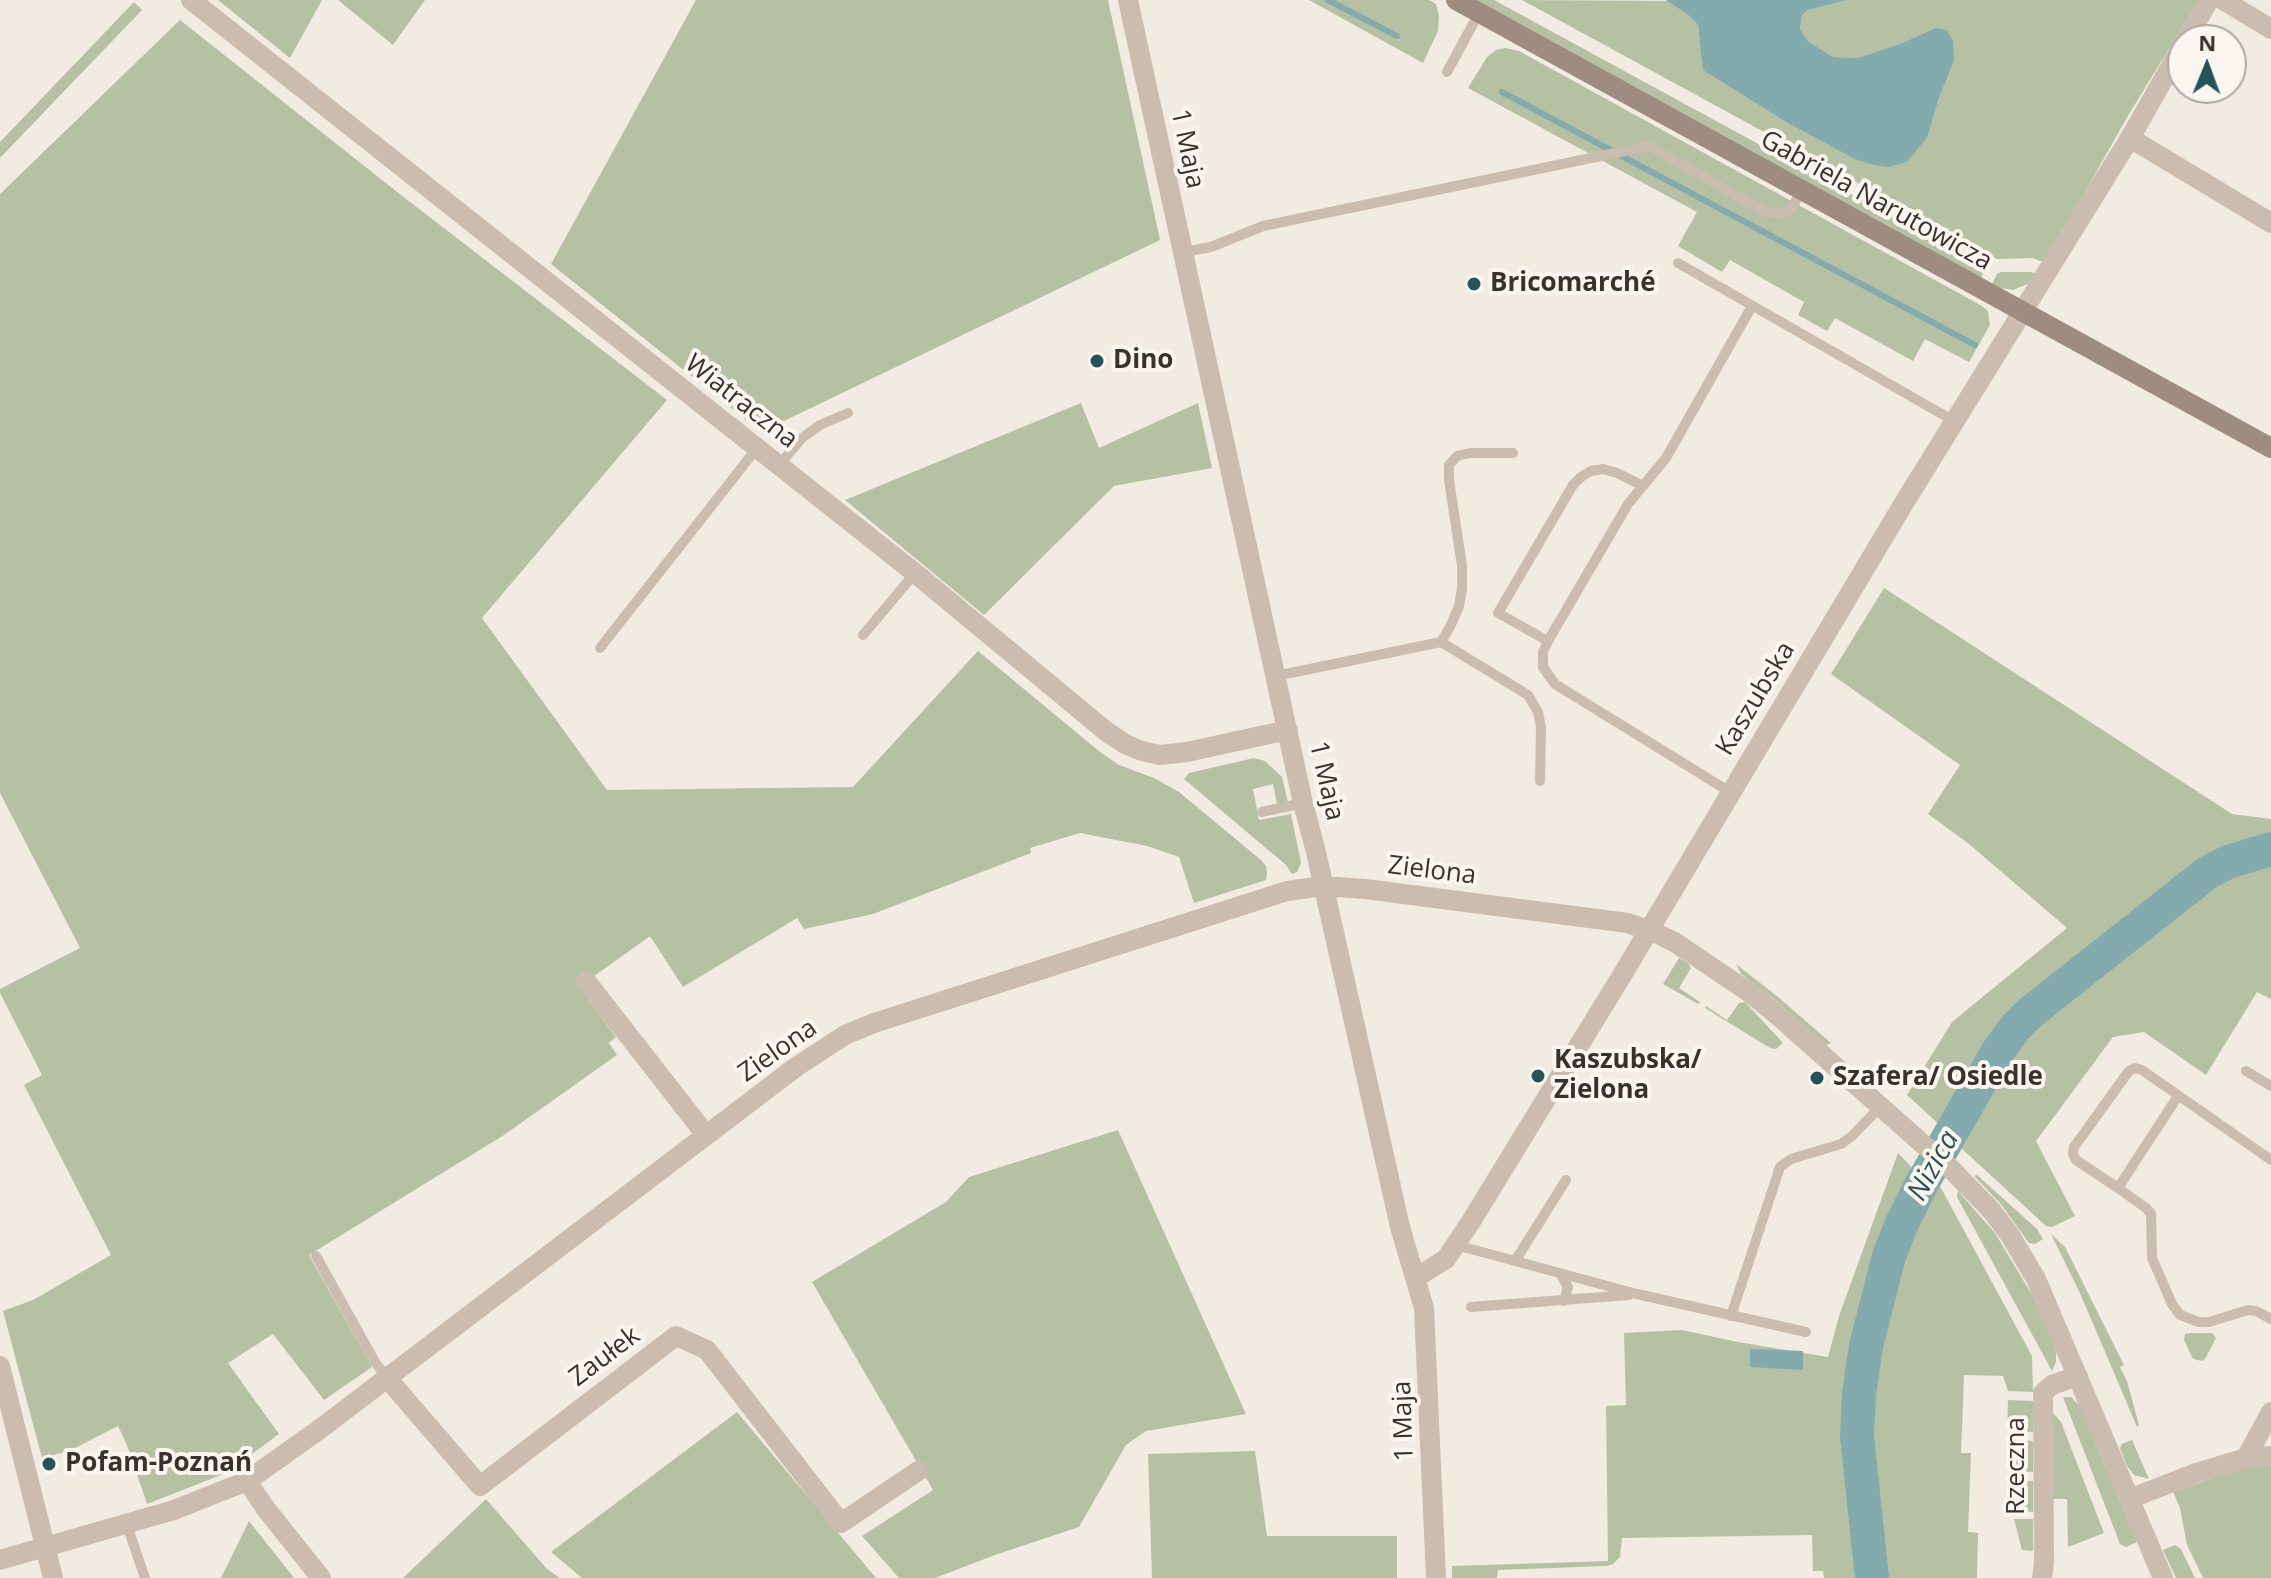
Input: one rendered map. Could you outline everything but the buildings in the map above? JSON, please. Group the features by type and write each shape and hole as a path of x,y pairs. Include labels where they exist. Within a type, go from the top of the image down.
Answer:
{"main road":[{"name":"Gabriela Narutowicza","path":"1456,0 2271,448"}],"street":[{"name":"Wiatraczna","path":"191,0 915,573 1107,732 1127,745 1160,755 1288,730"},
{"name":"1 Maja","path":"1128,0 1303,803 1400,1227 1417,1277 1427,1327 1436,1578"},
{"path":"2195,24 2209,0"},
{"path":"2223,0 2271,29"},
{"name":"Kaszubska","path":"1417,1277 1446,1259 1456,1245 2167,73"},
{"path":"2130,138 2271,223"},
{"name":"Zielona","path":"0,1560 174,1510 247,1481 817,1052 845,1035 874,1023 1287,891 1323,886 1618,921 1649,930 1676,943 1750,993 1951,1169 1991,1210 2018,1248 2036,1279 2163,1578"},
{"path":"586,981 706,1135"},
{"name":"Zaułek","path":"387,1378 480,1486 676,1336 707,1350 841,1523 918,1471"},
{"path":"0,1366 53,1578"},
{"name":"Rzeczna","path":"2042,1578 2043,1393 2052,1385 2078,1376"},
{"path":"2246,1458 2271,1412"},
{"path":"2129,1499 2196,1473 2246,1458 2271,1456"},
{"path":"247,1481 321,1578"}],"lane":[{"path":"1447,72 1479,13"},
{"path":"1184,252 1211,247 1263,226 1649,146 1766,212 1789,210 1803,191"},
{"path":"1678,263 1954,421"},
{"path":"1730,792 1555,684 1543,667 1543,652 1628,504 1666,458 1752,306"},
{"path":"779,465 802,438 820,425 848,413"},
{"path":"600,648 757,448"},
{"path":"1441,642 1459,606 1462,589 1449,465 1457,456 1470,453 1513,453"},
{"path":"1548,641 1498,613 1573,485 1591,471 1603,469 1643,486"},
{"path":"863,635 915,573"},
{"path":"1276,676 1441,642 1528,695 1538,712 1541,727 1540,781"},
{"path":"1262,812 1303,803"},
{"path":"2271,1160 2135,1068 2129,1071 2074,1147 2073,1154 2076,1160 2151,1214 2152,1258 2180,1315 2209,1322 2248,1310 2271,1319"},
{"path":"2246,1071 2271,1086"},
{"path":"2118,1188 2178,1096"},
{"path":"1731,1316 1780,1167 1791,1159 1841,1144 1881,1106"},
{"path":"1515,1261 1566,1180"},
{"path":"1456,1245 1637,1294 1806,1332"},
{"path":"316,1256 387,1378"},
{"path":"1561,1275 1568,1287 1564,1301"},
{"path":"1471,1307 1637,1294"},
{"path":"127,1525 145,1578"}],"green space":[{"path":"218,0 322,0 290,58"},
{"path":"338,0 425,0 393,45"},
{"path":"696,0 1108,0 1160,240 761,432 551,264"},
{"path":"1309,0 1429,0 1436,4 1438,31 1423,63"},
{"path":"1475,0 1494,0 1986,268 1981,278"},
{"path":"1522,0 1669,1 1698,25 1704,70 1928,136 1939,98 1935,28 1858,58 1833,57 1808,41 1800,29 1802,15 1808,10 1847,0 2199,0 2184,24 2167,24 2167,52 2045,263 2033,258 1997,259"},
{"path":"134,2 142,10 0,158 0,142"},
{"path":"180,20 667,400 482,618 607,790 853,787 978,651 1100,752 1119,765 1154,778 1179,792 1261,860 1267,873 1266,880 1194,903 1179,857 1147,846 1080,833 1030,848 1031,853 873,914 804,929 797,918 683,987 650,936 579,987 616,1037 609,1043 617,1055 504,1135 309,1255 372,1367 324,1400 273,1334 228,1363 279,1434 226,1473 147,1504 118,1426 69,1451 42,1458 3,1311 33,1300 111,1255 24,1085 42,1075 0,993 0,989 80,948 0,793 0,194"},
{"path":"1505,48 1519,51 1982,306 1988,311 1990,325 1969,362 1925,339 1913,361 1835,318 1827,331 1798,315 1804,302 1730,260 1722,272 1678,246 1697,212 1468,88 1487,57"},
{"path":"2001,272 2038,274 2030,283 2013,290 1992,284"},
{"path":"1081,403 1099,448 1198,403 1212,468 1114,486 984,615 845,500"},
{"path":"1884,588 2232,814 2271,819 2271,840 2211,859 2088,951 2018,1009 1993,1042 1944,1129 1907,1095 1952,1022 2067,928 1969,844 1928,814 1960,765 1831,674"},
{"path":"1254,758 1265,761 1282,777 1288,802 1277,804 1273,784 1253,789 1259,820 1291,814 1301,863 1297,872 1292,874 1286,865 1184,779 1189,773"},
{"path":"2271,858 2271,999 2257,992 2206,1075 2144,1032 2113,1037 2036,1141 2075,1216 2052,1227 2046,1226 1960,1147 1967,1133 1964,1131 2007,1055 2023,1033 2054,1002 2181,903 2234,870"},
{"path":"1679,958 1691,968 1679,988 1700,1002 1698,1004 1663,984"},
{"path":"1736,964 1831,1043 1826,1045 1741,974"},
{"path":"1745,1002 1783,1043 1776,1049 1705,1008 1727,1020 1739,1003"},
{"path":"1118,1130 1246,1414 1146,1431 1126,1445 1079,1527 935,1578 899,1578 862,1536 933,1490 812,1282 946,1202 969,1177"},
{"path":"1898,1153 1919,1175 1896,1219 1868,1301 1848,1384 1846,1421 1864,1578 1824,1578 1823,1571 1813,1571 1812,1535 1622,1538 1620,1557 1607,1566 1498,1570 1497,1578 1452,1578 1452,1566 1608,1561 1606,1406 1626,1405 1624,1333 1682,1330 1828,1357 1839,1316"},
{"path":"1977,1175 2037,1229 2043,1239 2035,1244 2029,1243 2000,1203 1974,1176"},
{"path":"1931,1181 1941,1188 2032,1356 2033,1392 2008,1391 2003,1376 1964,1375 1961,1453 1971,1453 1968,1532 1978,1533 1977,1578 1879,1578 1864,1435 1868,1368 1895,1258 1907,1226"},
{"path":"1958,1191 1995,1233 2032,1295 2056,1349 2052,1371 1957,1197"},
{"path":"2051,1234 2065,1247 2124,1365 2120,1367 2127,1381 2137,1427 2079,1291"},
{"path":"2212,1333 2216,1338 2202,1361 2192,1357 2184,1340 2185,1334"},
{"path":"2063,1397 2071,1397 2079,1405 2137,1542 2126,1547 2120,1544"},
{"path":"2008,1400 2033,1401 2033,1432 2007,1430"},
{"path":"737,1412 876,1578 582,1578 551,1552"},
{"path":"2052,1412 2061,1422 2104,1533 2068,1547 2067,1499 2053,1499"},
{"path":"2007,1439 2033,1441 2033,1472 2016,1471"},
{"path":"2132,1440 2149,1479 2134,1475 2127,1466 2120,1448"},
{"path":"1255,1451 1267,1536 1397,1536 1397,1578 1152,1578 1148,1454"},
{"path":"2271,1463 2271,1578 2203,1578 2187,1545 2180,1508 2173,1492 2244,1467"},
{"path":"2015,1480 2033,1481 2033,1512 2014,1510"},
{"path":"486,1499 547,1569 560,1578 403,1578"},
{"path":"2014,1519 2033,1519 2033,1551 2022,1550"},
{"path":"249,1521 294,1578 221,1578"},
{"path":"2175,1545 2181,1549 2195,1578 2176,1578 2163,1550"}],"water":[{"path":"1666,0 1847,0 1808,10 1802,15 1800,29 1808,41 1833,57 1858,58 1935,28 1947,30 1953,41 1954,60 1928,136 1907,162 1889,167 1855,159 1788,123 1703,70 1698,25"},
{"path":"1750,1349 1803,1351 1803,1370 1750,1367"}],"waterway":[{"path":"1328,0 1397,36"},
{"path":"1502,92 1975,345"},
{"name":"Nizica","path":"1872,1578 1857,1436 1859,1394 1866,1346 1889,1256 1920,1187 1998,1051 2031,1012 2207,873 2228,862 2271,849"}],"place":[{"name":"Bricomarché","path":"1474,284"},
{"name":"Dino","path":"1097,361"},
{"name":"Kaszubska/ Zielona","path":"1538,1076"},
{"name":"Szafera/ Osiedle","path":"1817,1078"},
{"name":"Pofam-Poznań","path":"49,1464"}]}
